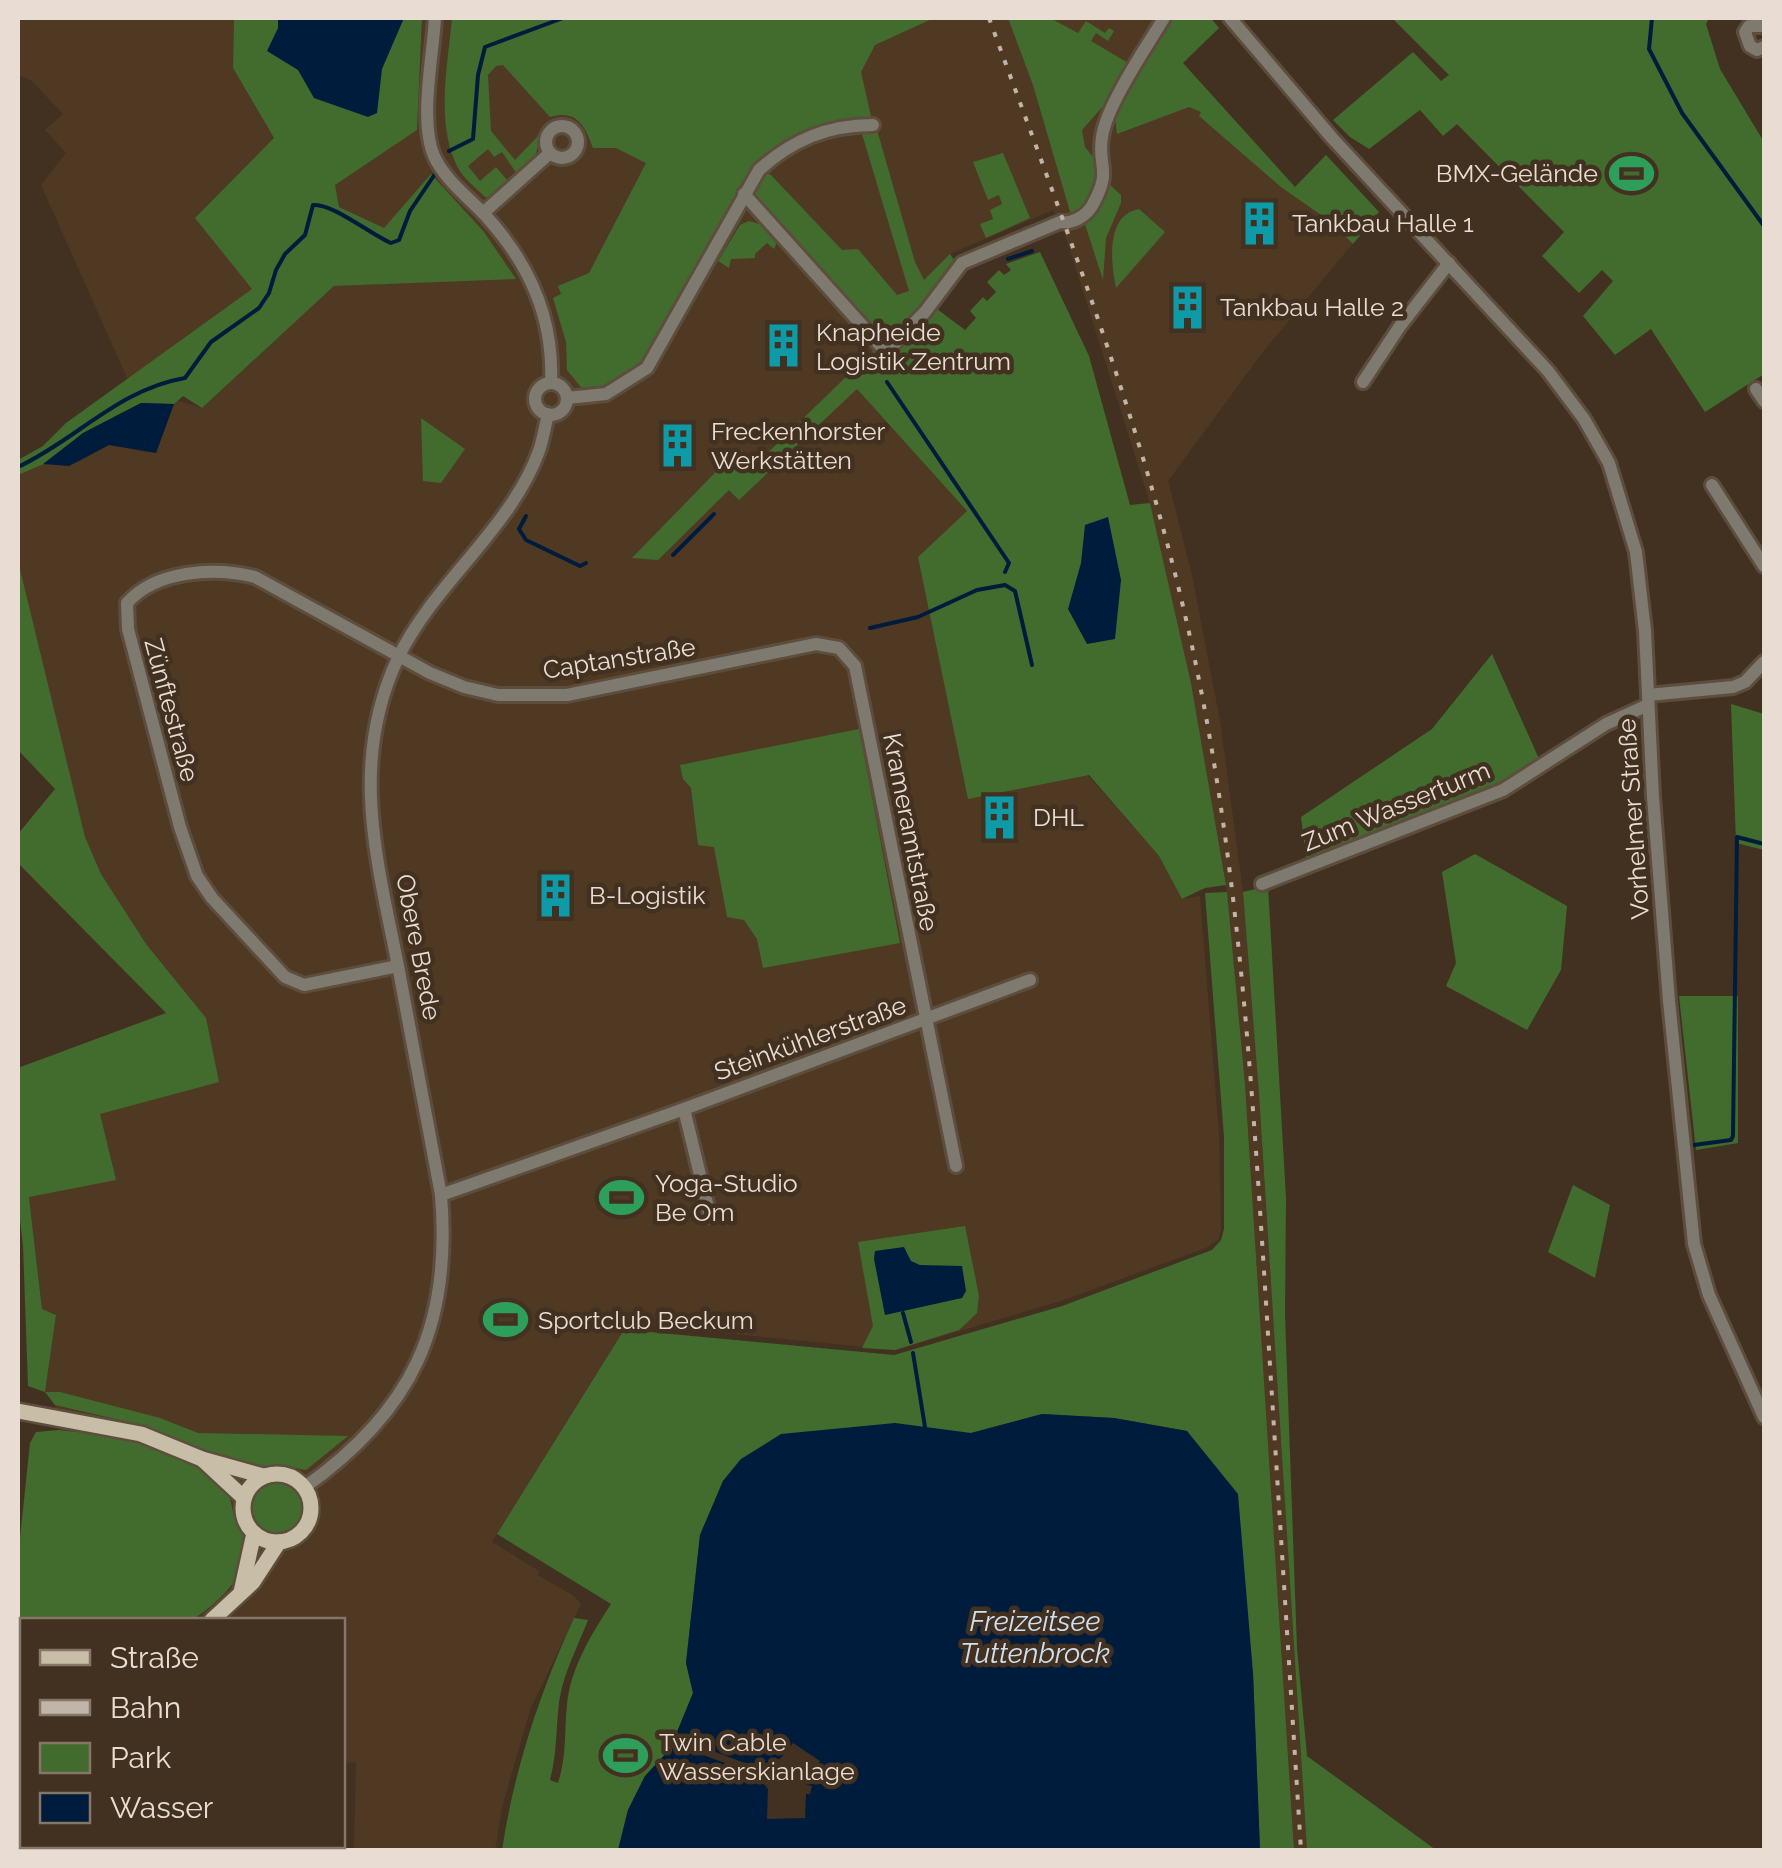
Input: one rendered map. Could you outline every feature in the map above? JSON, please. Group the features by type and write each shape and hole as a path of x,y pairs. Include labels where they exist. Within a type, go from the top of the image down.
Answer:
{"main road":[{"path":"18,1411 141,1434 202,1459 263,1476 281,1474 298,1480 311,1504 308,1522 296,1536 279,1542 262,1538 254,1533 244,1516 244,1498 263,1476"},
{"path":"202,1459 244,1498"},
{"path":"241,1592 254,1533"},
{"path":"214,1618 253,1582 279,1542"}],"street":[{"path":"435,18 430,140 440,167 505,238 534,285 546,317 552,383"},
{"path":"744,194 886,352 962,263 1060,222 1073,222 1090,211 1104,182 1102,138 1120,93 1164,18"},
{"name":"Vorhelmer Straße","path":"1230,18 1333,138 1548,371 1584,419 1609,464 1636,552 1669,1000 1694,1244 1709,1295 1764,1418"},
{"path":"1764,26 1749,26 1746,32 1750,46 1757,50 1764,47"},
{"path":"566,398 606,394 647,368 744,194 759,170 777,153 798,141 845,126 873,124"},
{"path":"483,213 550,153"},
{"path":"1363,382 1400,326 1449,264"},
{"path":"552,383 564,389 566,398 561,410 548,414 539,409 535,396 542,386 552,383"},
{"name":"Obere Brede","path":"304,1487 348,1454 404,1388 435,1316 444,1274 442,1195 372,833 370,784 375,736 399,657 427,612 518,494 540,450 548,414"},
{"path":"1712,486 1764,566"},
{"name":"Zünftestraße","path":"398,966 304,985 294,982 212,898 196,876 183,840 128,630 126,604 137,591 155,582 230,571 254,577 295,597 399,657"},
{"name":"Captanstraße","path":"399,657 464,687 498,696 567,695 816,644 840,648 848,655"},
{"name":"Krameramtstraße","path":"848,655 856,666 924,1020"},
{"name":"Zum Wasserturm","path":"1262,884 1502,790 1648,700 1733,687 1745,682 1764,662"},
{"path":"924,1020 1030,980"},
{"name":"Steinkühlerstraße","path":"442,1195 924,1020 956,1166"},
{"path":"684,1110 710,1216"}],"shaded area":[{"path":"18,18 234,18 233,68 274,138 253,289 128,380 41,185 66,153 45,130 63,114 31,80 18,75"},
{"path":"422,18 1008,18 1013,29 1010,18 1158,18 1160,38 1295,187 1326,155 1379,212 1262,353 1168,481 1192,575 1220,721 1243,892 1307,1850 1294,1850 1245,1084 1226,885 1191,683 1150,503 1063,228 1053,210 950,254 915,310 730,490 739,500 856,388 967,511 918,557 927,593 1159,856 1182,899 1200,896 1219,1135 1218,1240 1206,1248 1061,1301 895,1350 644,1325 640,1332 622,1333 492,1542 539,1571 538,1575 581,1604 530,1710 502,1807 495,1850 354,1850 356,1762 345,1763 345,1618 195,1618 210,1608 236,1578 247,1554 246,1539 234,1518 227,1490 111,1436 59,1430 55,1405 45,1392 56,1315 42,1309 30,1203 18,1156 18,1068 166,1013 18,863 18,834 55,789 18,750 18,475 43,464 78,462 109,445 156,453 175,400 202,408 334,286 425,282 384,229 339,207 334,185 417,130"}],"green space":[{"path":"234,18 422,18 417,130 335,185 339,207 384,228 431,174 484,232 516,279 334,286 202,408 183,396 174,404 141,403 83,433 53,460 18,475 18,460 43,446 66,423 252,289 195,218 274,138 233,68"},
{"path":"452,18 934,18 875,45 861,72 873,125 852,126 877,130 915,262 924,280 950,254 959,267 917,313 925,322 937,309 965,330 976,318 970,311 983,297 987,301 996,292 987,282 999,270 1004,275 1011,270 1006,264 1040,252 1089,356 1130,505 1150,503 1191,683 1226,885 1205,888 1182,899 1159,856 1089,775 968,799 918,557 967,511 857,389 739,500 729,490 658,560 632,558 739,448 756,464 883,341 744,194 759,170 771,175 842,250 858,249 897,295 909,291 862,134 848,136 844,126 815,129 776,146 750,172 645,359 622,380 584,391 567,370 566,342 553,298 561,294 558,286 589,273 646,163 616,148 593,148 579,121 567,115 550,117 503,65 496,66 488,75 491,131 515,160 538,136 538,143 534,158 517,174 502,152 494,157 488,149 468,166 480,181 496,167 508,181 492,197 485,197 458,168 447,132 445,94"},
{"path":"1008,18 1050,18 1078,33 1086,21 1105,33 1109,28 1114,31 1108,41 1096,33 1091,41 1135,67 1117,99 1105,104 1082,130 1085,147 1106,173 1104,182 1073,222 1033,85"},
{"path":"1171,18 1211,18 1219,28 1183,63 1295,187 1326,155 1379,212 1353,244 1199,116 1201,112 1189,107 1117,134 1115,117"},
{"path":"1392,18 1709,18 1706,24 1720,69 1764,142 1764,374 1705,412 1651,329 1615,355 1583,316 1613,281 1602,270 1579,293 1542,256 1564,232 1457,124 1443,136 1420,110 1369,149 1350,137 1333,120 1413,52 1441,81 1449,75"},
{"path":"1003,153 1030,218 986,238 980,224 993,219 990,210 1002,204 999,195 988,200 973,162"},
{"path":"1109,184 1121,195 1121,203 1106,238 1103,280 1085,224"},
{"path":"1139,209 1165,232 1116,288 1112,254 1115,230 1128,213"},
{"path":"749,221 759,224 777,242 774,249 767,243 755,258 731,259 729,268 718,261 740,225"},
{"path":"421,418 465,449 441,483 423,481"},
{"path":"18,561 85,837 101,874 146,944 206,1018 219,1082 100,1114 116,1180 29,1197 42,1309 56,1315 45,1392 28,1386 18,1202 18,1068 166,1013 18,863 18,834 55,789 18,750"},
{"path":"1492,654 1540,761 1501,786 1306,858 1301,817 1432,729"},
{"path":"1731,704 1764,714 1764,850 1736,843"},
{"path":"859,729 900,943 763,968 757,939 744,920 727,917 714,847 698,845 691,788 683,779 680,765"},
{"path":"1475,854 1567,906 1561,970 1527,1030 1446,986 1456,963 1442,872"},
{"path":"1268,886 1286,1198 1285,1315 1297,1648 1307,1756 1436,1850 1307,1850 1243,892"},
{"path":"1227,892 1245,1084 1294,1850 1260,1850 1253,1673 1187,1431 1114,1418 1042,1414 971,1433 741,1459 723,1481 700,1535 686,1663 693,1693 670,1749 645,1776 628,1810 618,1850 502,1850 530,1732 574,1618 588,1620 559,1702 550,1780 558,1783 572,1678 611,1604 497,1534 622,1333 650,1332 894,1355 1062,1306 1212,1250 1224,1229 1224,1137 1205,893"},
{"path":"1679,996 1738,996 1738,1143 1696,1150"},
{"path":"1573,1185 1610,1205 1595,1278 1548,1252"},
{"path":"965,1226 979,1296 977,1313 959,1330 895,1350 862,1348 873,1326 858,1242"},
{"path":"45,1392 60,1392 160,1418 198,1433 348,1436 306,1470 281,1465 244,1466 172,1440 146,1426 55,1405"},
{"path":"59,1430 100,1435 151,1447 198,1465 215,1477 229,1495 246,1542 238,1577 195,1618 20,1618 18,1638 18,1557 30,1443 36,1432"},
{"path":"277,1479 297,1487 305,1507 297,1527 277,1535 257,1527 249,1507 257,1487"}],"water":[{"path":"278,18 404,18 382,69 377,113 368,117 314,98 298,70 267,51 278,28"},
{"path":"141,403 174,404 156,453 109,445 69,466 43,464 83,433"},
{"path":"1108,517 1121,580 1115,639 1087,644 1068,609 1081,563 1085,525"},
{"path":"904,1247 911,1261 920,1265 962,1266 966,1291 962,1298 885,1315 875,1251"},
{"name":"Freizeitsee Tuttenbrock","path":"1042,1414 1114,1418 1187,1431 1238,1494 1253,1673 1260,1850 618,1850 628,1810 645,1776 670,1749 693,1693 686,1663 700,1535 723,1481 741,1459 781,1434 895,1423 971,1433"}],"pier":[{"path":"670,1735 766,1771 793,1743 820,1761 806,1779 807,1785 812,1786 810,1794 806,1794 805,1818 767,1819 768,1789 762,1782 764,1777 667,1742"}],"waterway":[{"path":"449,151 473,139 478,75 485,47 563,18"},
{"path":"1652,18 1649,49 1682,113 1764,226"},
{"path":"18,467 118,404 161,384 185,378 211,342 259,308 285,254 305,235 313,205 340,214 391,243 399,240 410,211 435,174"},
{"path":"1008,259 1032,251"},
{"path":"887,382 1009,563 1005,572"},
{"path":"673,555 714,514"},
{"path":"526,516 519,529 526,540 580,566 586,563"},
{"path":"870,628 918,617 977,590 1005,585 1015,591 1032,665"},
{"path":"1694,1145 1731,1140 1733,1136 1737,837 1764,844"},
{"path":"903,1313 911,1342"},
{"path":"913,1353 925,1427"}],"railway":[{"path":"989,18 1134,428 1180,595 1213,755 1249,1059 1301,1850"}],"place":[{"name":"BMX-Gelände","path":"1631,173"},
{"name":"Tankbau Halle 1","path":"1259,223"},
{"name":"Tankbau Halle 2","path":"1187,307"},
{"name":"Knapheide Logistik Zentrum","path":"783,346"},
{"name":"Freckenhorster Werkstätten","path":"678,445"},
{"name":"DHL","path":"1000,817"},
{"name":"B-Logistik","path":"556,895"},
{"name":"Yoga-Studio Be Om","path":"622,1197"},
{"name":"Sportclub Beckum","path":"505,1320"},
{"name":"Twin Cable Wasserskianlage","path":"626,1756"}]}
